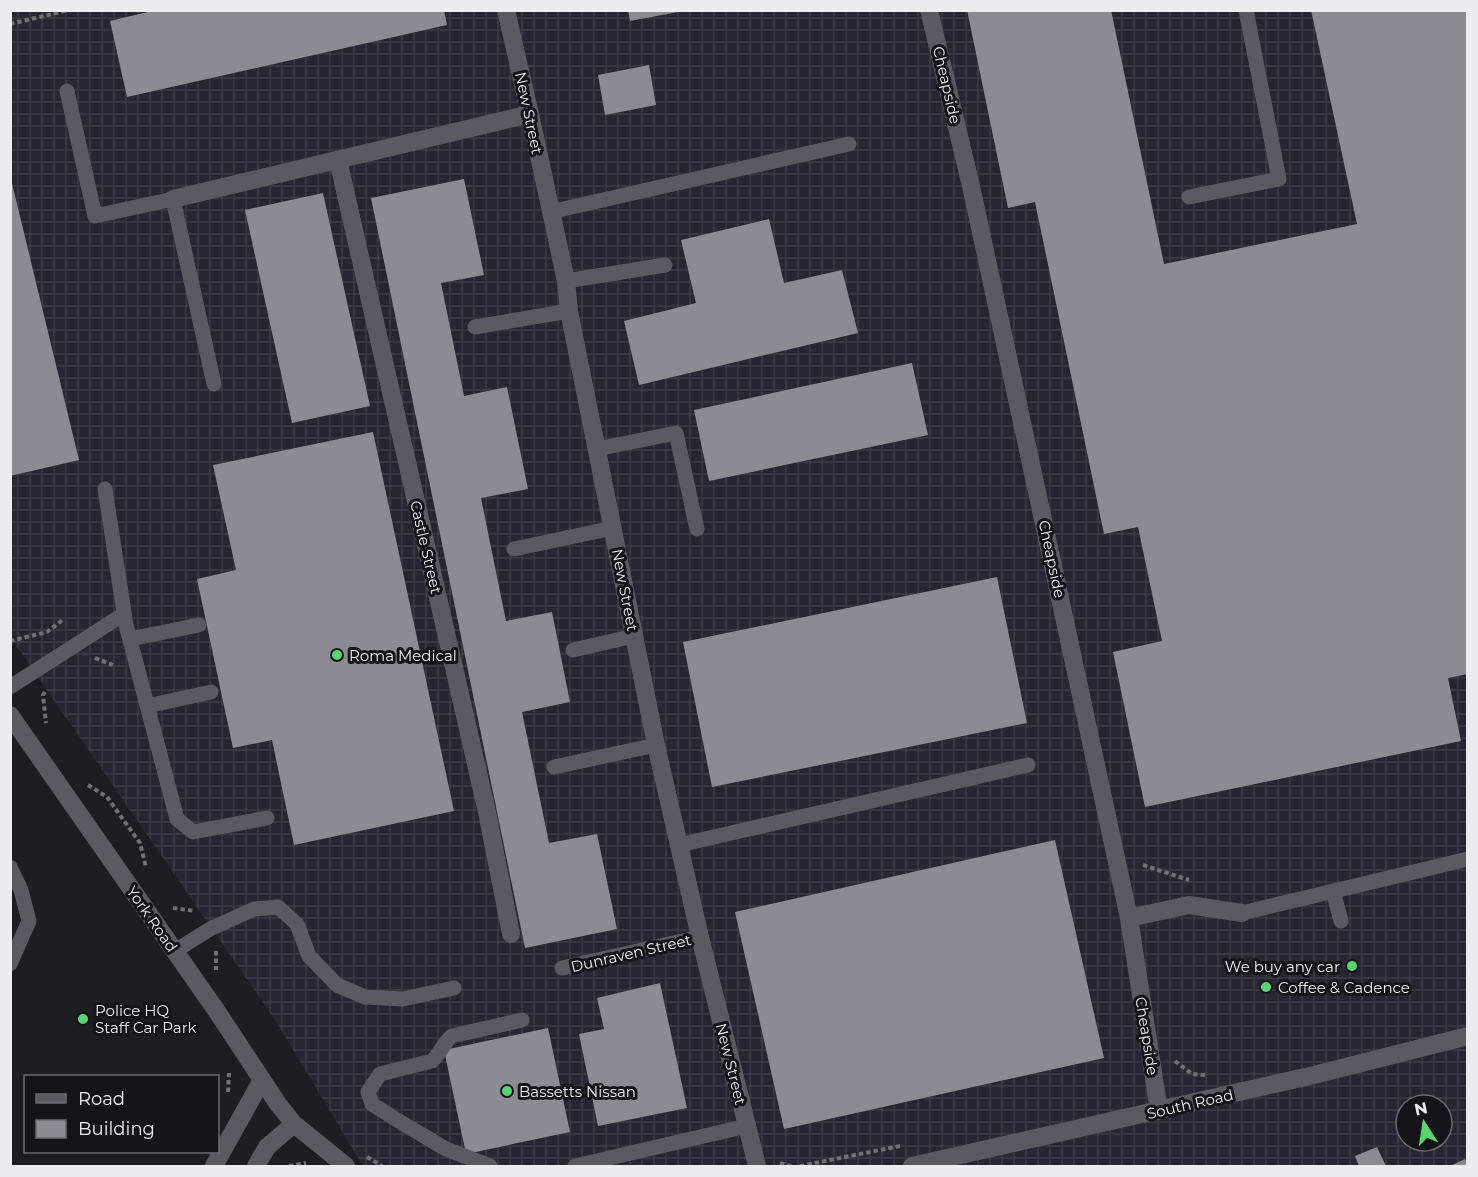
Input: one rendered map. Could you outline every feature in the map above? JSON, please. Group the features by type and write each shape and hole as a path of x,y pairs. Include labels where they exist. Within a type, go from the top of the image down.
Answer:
{"street":[{"name":"New Street","path":"506,10 566,281 569,311 656,745 756,1167"},
{"name":"Cheapside","path":"929,10 971,186 1129,918 1159,1111"},
{"path":"173,199 530,114"},
{"name":"Castle Street","path":"338,160 487,812 511,934"},
{"name":"York Road","path":"10,715 294,1124"},
{"path":"1129,918 1189,905 1242,913"},
{"name":"South Road","path":"912,1167 1314,1076 1467,1036"},
{"path":"213,1167 262,1080"},
{"path":"256,1167 267,1147 294,1124 346,1167"}],"lane":[{"path":"1189,197 1279,179 1246,10"},
{"path":"67,91 95,216 173,199 214,384"},
{"path":"550,212 849,144"},
{"path":"566,281 665,265"},
{"path":"475,327 569,311"},
{"path":"597,449 676,433 697,529"},
{"path":"105,489 124,614 177,819 193,832 267,818"},
{"path":"514,549 613,528"},
{"path":"10,687 124,614"},
{"path":"130,639 199,625"},
{"path":"573,650 634,636"},
{"path":"147,706 211,692"},
{"path":"554,767 656,745"},
{"path":"679,845 1028,765"},
{"path":"1242,913 1467,859"},
{"path":"10,867 21,890 28,921 10,964"},
{"path":"1333,891 1341,921"},
{"path":"175,951 220,924 254,909 278,907 297,924 309,956 337,985 365,997 403,999 454,988"},
{"name":"Dunraven Street","path":"562,969 700,937"},
{"path":"490,1167 446,1149 402,1123 372,1104 368,1092 380,1074 432,1061 437,1057 443,1043 452,1036 522,1020"},
{"path":"575,1167 747,1126"}],"path":[{"path":"10,24 69,10"},
{"path":"10,640 47,632 64,619"},
{"path":"93,657 115,666"},
{"path":"47,726 44,718 43,695 48,687"},
{"path":"84,782 107,797 140,843 147,871"},
{"path":"1138,860 1144,867 1199,883"},
{"path":"168,908 193,911 209,906 229,938 216,950 216,977"},
{"path":"1171,1056 1177,1064 1192,1074 1213,1075"},
{"path":"228,1100 229,1069"},
{"path":"363,1155 382,1167"}],"shaded area":[{"path":"10,11 1467,11 1467,1166 363,1166 277,1023 11,638"}],"building":[{"path":"156,10 444,10 447,25 127,97 110,21"},
{"path":"628,10 677,10 678,12 630,21"},
{"path":"967,10 1111,10 1164,264 1357,224 1311,10 1468,10 1468,674 1448,678 1461,741 1145,807 1113,652 1162,641 1138,527 1104,534 1035,202 1008,208"},
{"path":"649,65 656,105 605,115 598,75"},
{"path":"10,175 79,460 10,476"},
{"path":"464,179 484,275 441,283 464,396 507,387 528,489 481,498 506,621 552,612 570,702 522,712 549,843 597,834 617,929 525,948 371,198"},
{"path":"323,193 370,406 292,423 245,210"},
{"path":"769,219 784,283 842,270 858,333 639,385 624,321 696,303 681,240"},
{"path":"912,363 928,435 709,481 694,410"},
{"name":"Roma Medical","path":"373,432 454,811 294,845 272,740 233,748 197,579 236,570 213,465"},
{"path":"997,577 1027,723 712,787 683,642"},
{"path":"1055,840 1104,1058 784,1129 735,912"},
{"path":"660,983 687,1108 598,1126 579,1034 604,1029 597,998"},
{"name":"Bassetts Nissan","path":"548,1028 570,1132 466,1154 444,1050"},
{"path":"1377,1147 1386,1166 1359,1166 1355,1156"},
{"path":"1465,1159 1468,1166 1450,1166"}],"place":[{"name":"Roma Medical","path":"337,655"},
{"name":"We buy any car","path":"1352,966"},
{"name":"Coffee & Cadence","path":"1266,987"},
{"name":"Police HQ Staff Car Park","path":"83,1019"},
{"name":"Bassetts Nissan","path":"507,1091"}]}
